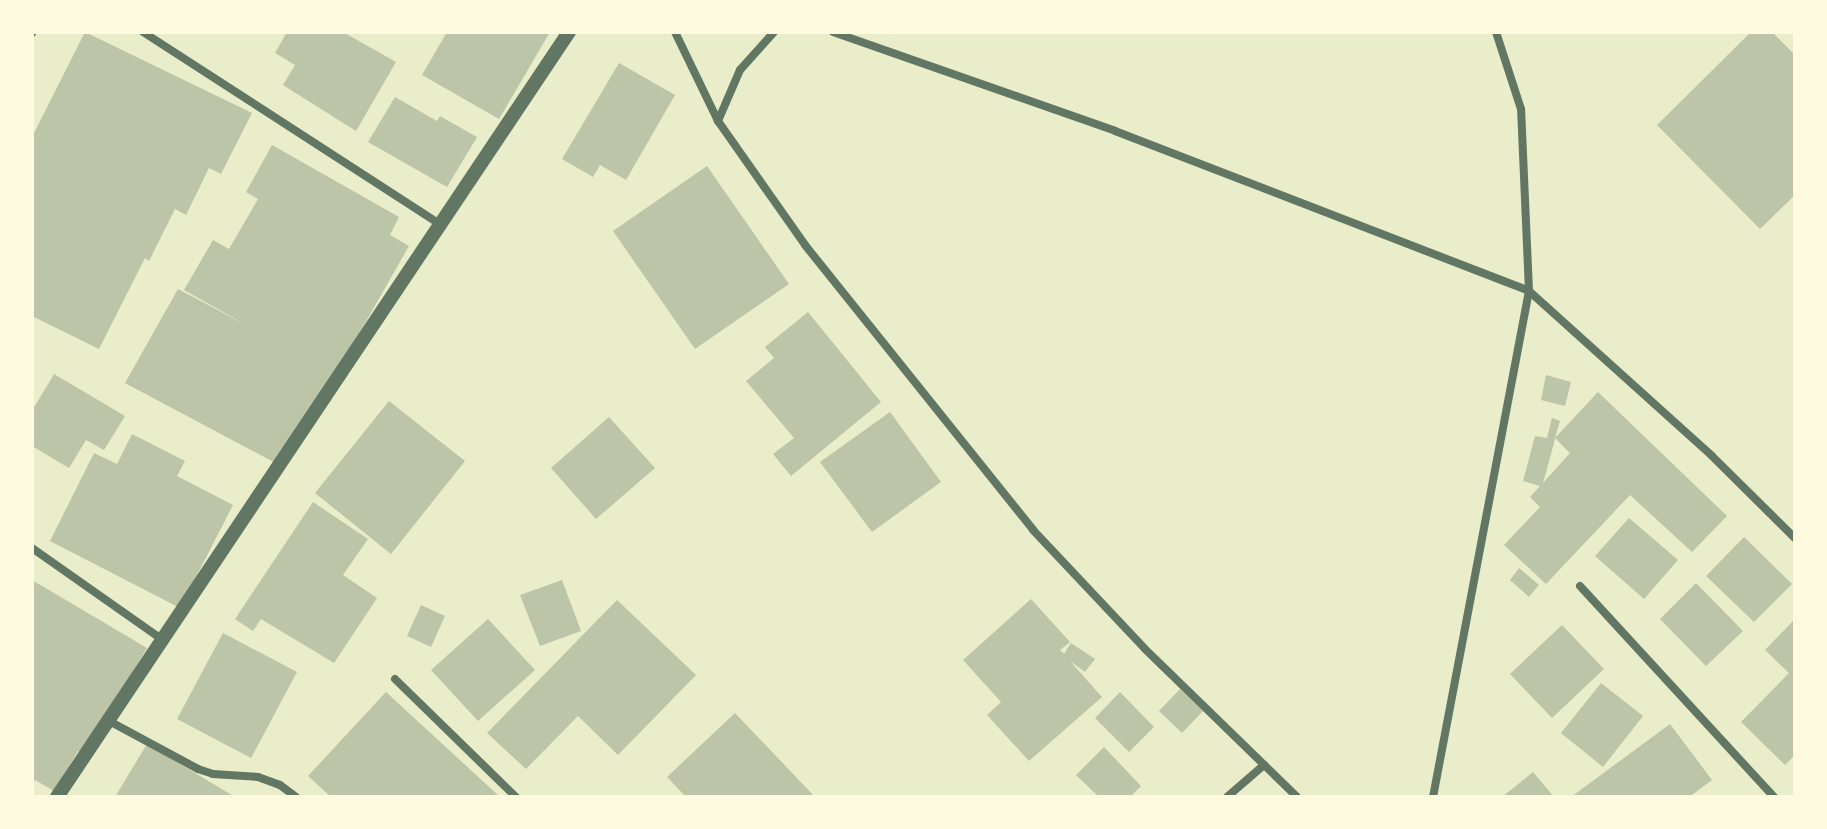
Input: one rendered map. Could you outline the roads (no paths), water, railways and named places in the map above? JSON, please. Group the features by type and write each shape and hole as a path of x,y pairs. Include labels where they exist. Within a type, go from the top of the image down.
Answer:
{"street":[{"path":"143,32 440,224"},
{"path":"57,797 569,32"},
{"path":"675,32 718,121 805,245 1033,530 1145,649 1297,797"},
{"path":"718,121 740,70 774,32"},
{"path":"833,32 1115,131 1529,291 1712,456 1795,538"},
{"path":"1433,797 1529,291 1521,109 1496,32"},
{"path":"32,548 163,641"},
{"path":"1580,586 1774,797"},
{"path":"395,679 516,797"},
{"path":"109,721 198,769 213,774 258,777 280,785 296,797"},
{"path":"1227,797 1264,765"}]}
